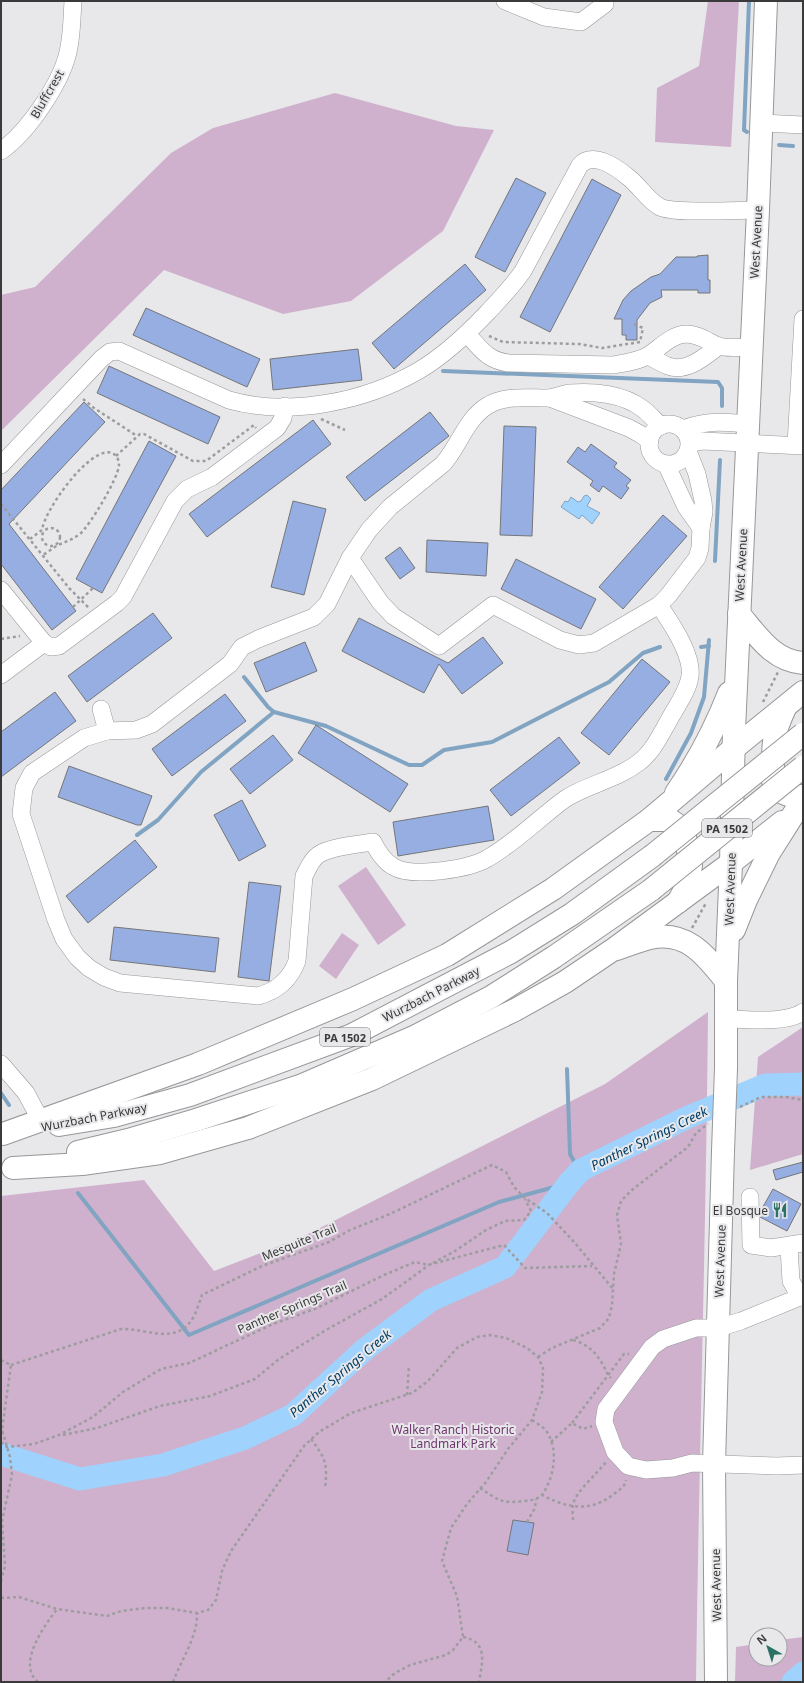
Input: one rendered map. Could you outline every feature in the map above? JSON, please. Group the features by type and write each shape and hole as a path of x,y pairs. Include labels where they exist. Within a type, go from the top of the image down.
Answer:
{"main road":[{"name":"West Avenue","path":"716,1682 714,1464 726,1068 726,981 731,863 733,749 758,210 766,1"},
{"path":"739,614 762,642 774,652 791,662 803,663"},
{"path":"668,805 694,767 718,723 736,677"},
{"path":"2,1134 198,1064 353,999 447,955 553,889 649,820 803,692"},
{"path":"785,708 776,727 774,738 773,781 781,792 792,797 800,804"},
{"name":"Wurzbach Parkway","path":"2,1134 114,1116 190,1095 352,1035 510,952 572,914 652,856 803,734"},
{"name":"PA 1502","path":"7,1169 128,1140 196,1120 300,1086 416,1036 491,997 554,957 651,890 803,767"},
{"path":"7,1169 82,1164 160,1153 248,1128 372,1079 515,1010 565,982 614,950 731,863 800,804"},
{"path":"728,944 746,900 769,853 800,804"},
{"path":"649,820 670,820 684,832 691,864 689,882 676,904"},
{"path":"614,950 651,938 676,939 693,946 707,957 726,981"}],"street":[{"name":"Bluffcrest","path":"1,151 24,130 36,115 62,71 69,48 73,1"},
{"path":"505,1 544,17 581,22 605,4"},
{"path":"761,122 803,125"},
{"path":"1,465 102,358 110,352 119,351 229,400 246,404 313,406 349,399 383,388 417,372 444,354 467,334 512,286 523,271 584,160 593,159 602,161 628,177 651,201 661,208 676,211 758,210"},
{"path":"687,441 703,441 747,434 799,446 803,319"},
{"path":"467,334 486,355 496,361 508,363 613,365 648,356 666,342 677,336 686,334 703,337 719,346 751,347"},
{"path":"648,356 667,366 678,368 687,366 704,357 719,346"},
{"path":"659,605 678,633 688,657 691,674 687,687 653,748 640,762 625,772 577,792 564,800 502,849 486,859 467,866 426,872 407,872 394,867 380,856 373,842 339,848 318,855 310,864 304,876 297,962 293,972 282,985 270,993 258,996 120,983 104,977 89,968 77,957 64,939 56,920 20,814 24,788 32,773 84,738 107,731 136,730 152,724 230,664 242,647 258,639 314,617 327,604 350,558 369,530 390,507 450,456 474,417 486,406 497,400 550,398 570,393 614,395 643,409 661,426"},
{"path":"585,411 591,393"},
{"path":"550,398 629,428 650,441"},
{"path":"1,590 44,643 51,647 59,646 117,603 122,597 175,501 188,489 212,478 277,428 283,418 285,406"},
{"path":"350,558 380,602 393,616 439,646 493,605 560,640 579,645 594,643 659,605 668,596 697,558 700,548 701,528 704,512 701,490 687,441 676,425 668,424 655,430 650,441 650,447 655,458 666,464 673,464 685,457 687,441"},
{"path":"666,464 682,497 701,528"},
{"path":"682,497 701,490"},
{"path":"1,675 44,643"},
{"path":"101,709 107,731"},
{"path":"726,1019 780,1019 797,1016 803,1012"},
{"path":"1,1064 26,1093 41,1121"},
{"path":"750,1197 751,1245 771,1248 796,1245 792,1281 802,1295 741,1322 718,1328 696,1328 663,1339 652,1347 606,1409 604,1422 615,1452 628,1466 646,1470 673,1468 692,1463 777,1466 803,1465"}],"path":[{"path":"488,336 503,342 579,344 602,348 640,342 643,328 634,324"},
{"path":"72,390 94,408 137,436"},
{"path":"319,418 345,430"},
{"path":"116,456 137,436 144,434 193,461 206,460 254,425 257,429"},
{"path":"105,452 112,453 116,456 119,462 117,475 92,518 81,533 74,538 53,546 44,544 42,536 43,530 43,524 50,509 86,464 96,455 105,452"},
{"path":"1,504 69,588 92,611"},
{"path":"30,539 43,530 50,528 56,530 60,538 58,544 43,555"},
{"path":"74,607 93,588"},
{"path":"1,639 25,635"},
{"path":"760,708 782,666"},
{"path":"692,929 707,902"},
{"path":"740,1108 761,1097 786,1097 803,1100"},
{"path":"538,1356 552,1348 600,1328 609,1318 612,1305 614,1274 621,1244 617,1215 621,1201 632,1189 688,1147 696,1133 711,1122"},
{"name":"Mesquite Trail","path":"11,1365 121,1329 132,1329 160,1335 169,1335 185,1327 192,1320 202,1295 262,1266 328,1242 350,1230 390,1214 492,1165 506,1172 514,1187 525,1198 547,1213 575,1243 592,1266 613,1289"},
{"path":"59,1435 97,1428 160,1406 210,1396 255,1379 279,1359 326,1330 382,1299 428,1265 455,1251 486,1230 505,1221 524,1220 531,1211 525,1198"},
{"name":"Panther Springs Trail","path":"7,1447 34,1444 59,1435 93,1417 124,1392 161,1369 189,1362 273,1324 317,1308 384,1275 415,1262 428,1265 504,1245 525,1268 592,1266"},
{"path":"1,1598 19,1597 57,1609 106,1616 121,1611 145,1608 167,1608 197,1613 208,1610 216,1600 222,1571 231,1551 304,1446 311,1439 319,1432 351,1413 412,1393 428,1381 457,1348 477,1337 490,1335 506,1338 527,1348 538,1356 544,1368 542,1392 532,1420 508,1449 486,1482 467,1504 451,1528 442,1561 457,1596 463,1637 453,1650 446,1655 410,1665 396,1673 385,1682"},
{"path":"573,1340 584,1343 593,1351 600,1360 607,1375 622,1388"},
{"path":"1,1360 11,1365 2,1430 10,1457 12,1475 2,1521 5,1566 1,1580"},
{"path":"407,1395 409,1365"},
{"path":"480,1488 496,1499 504,1502 513,1503 536,1500 542,1495 549,1483 554,1458 551,1442 546,1430 532,1420"},
{"path":"551,1442 572,1422 583,1429 604,1422"},
{"path":"311,1439 323,1455 327,1470 325,1488"},
{"path":"1,1442 7,1447"},
{"path":"573,1520 572,1506 583,1488 615,1452"},
{"path":"542,1495 552,1500 572,1506 594,1506 612,1496 625,1484 628,1466"},
{"path":"527,1522 535,1508 536,1500"},
{"path":"38,1682 31,1674 30,1661 37,1638 57,1609"},
{"path":"174,1682 198,1625 197,1613"},
{"path":"463,1637 470,1638 478,1643 482,1651 479,1682"}],"green space":[{"path":"708,1 739,1 731,147 655,142 657,88 699,66"},
{"path":"335,93 456,126 494,130 443,231 351,301 283,314 164,270 1,431 1,295 35,287 171,153 213,128"},
{"path":"366,867 406,925 378,945 338,886"},
{"path":"342,933 359,945 336,979 319,966"},
{"name":"Walker Ranch Historic Landmark Park","path":"708,1012 696,1682 1,1682 1,1196 144,1180 214,1271 302,1237 605,1084"},
{"path":"803,1027 803,1154 750,1170 758,1057"},
{"path":"803,1637 803,1682 735,1682 736,1647 748,1645 748,1667 788,1667 788,1639"}],"water":[{"path":"587,495 591,499 587,506 600,513 592,524 582,515 579,519 561,507 565,501 568,502 571,497 578,502"}],"building":[{"path":"516,178 546,193 505,272 475,257"},
{"path":"592,179 621,195 550,332 520,317"},
{"path":"708,255 708,280 710,280 710,293 698,293 698,290 661,290 662,297 650,303 637,320 637,340 626,340 626,335 622,335 622,319 614,319 623,300 631,291 651,277 660,274 676,257 697,257"},
{"path":"465,264 486,290 394,369 372,343"},
{"path":"146,308 260,359 247,387 133,335"},
{"path":"358,349 362,380 273,390 270,359"},
{"path":"109,366 220,417 208,444 97,393"},
{"path":"84,402 105,422 9,524 76,611 52,630 1,564 1,490"},
{"path":"430,412 449,436 365,501 346,477"},
{"path":"313,420 331,444 207,537 189,514"},
{"path":"504,426 536,427 532,536 500,535"},
{"path":"149,441 176,456 102,593 76,579"},
{"path":"591,444 617,463 614,467 631,480 626,486 629,488 621,499 603,486 599,492 590,485 593,481 567,462 578,447 585,452"},
{"path":"293,501 326,509 304,595 271,587"},
{"path":"663,515 687,536 623,609 599,587"},
{"path":"427,540 488,543 486,576 426,572"},
{"path":"400,547 415,568 400,579 385,558"},
{"path":"516,559 596,599 581,629 501,589"},
{"path":"153,613 172,638 87,702 68,676"},
{"path":"359,618 448,663 483,637 503,663 462,694 439,664 424,693 342,651"},
{"path":"305,642 317,671 266,692 254,663"},
{"path":"642,659 670,682 609,755 581,733"},
{"path":"55,692 76,721 1,777 1,732"},
{"path":"225,694 246,721 172,776 152,749"},
{"path":"316,725 408,784 390,812 298,753"},
{"path":"273,735 293,760 250,794 230,769"},
{"path":"559,737 580,763 511,816 490,790"},
{"path":"69,766 152,796 141,825 137,825 58,797"},
{"path":"242,800 266,846 239,861 214,815"},
{"path":"488,806 494,840 398,856 393,822"},
{"path":"135,840 157,867 88,923 66,896"},
{"path":"249,882 281,886 269,981 238,977"},
{"path":"114,927 219,938 215,972 110,960"},
{"path":"803,1162 803,1172 776,1180 773,1170"},
{"name":"El Bosque","path":"773,1189 801,1204 787,1231 760,1217 760,1212"},
{"path":"513,1520 534,1523 528,1555 507,1551"}],"waterway":[{"path":"747,132 744,130 749,1"},
{"path":"779,145 793,146"},
{"path":"443,371 718,382 722,388 722,406"},
{"path":"715,561 720,460"},
{"path":"666,779 691,733 704,697 709,640"},
{"path":"701,647 709,646"},
{"path":"137,835 158,820 201,772 274,712 326,726 409,765 422,765 444,750 492,742 609,682 643,653 660,647"},
{"path":"244,677 268,707 274,712"},
{"path":"567,1069 570,1154 580,1172"},
{"name":"Panther Springs Creek","path":"1,1454 80,1479 163,1465 245,1438 293,1415 364,1350 431,1300 505,1267 569,1183 581,1170 686,1118 765,1085 803,1084"},
{"path":"1,1093 9,1105"},
{"path":"78,1193 189,1335 499,1202 569,1183"},
{"path":"793,1682 803,1673"}],"place":[{"name":"El Bosque","path":"780,1210"}]}
